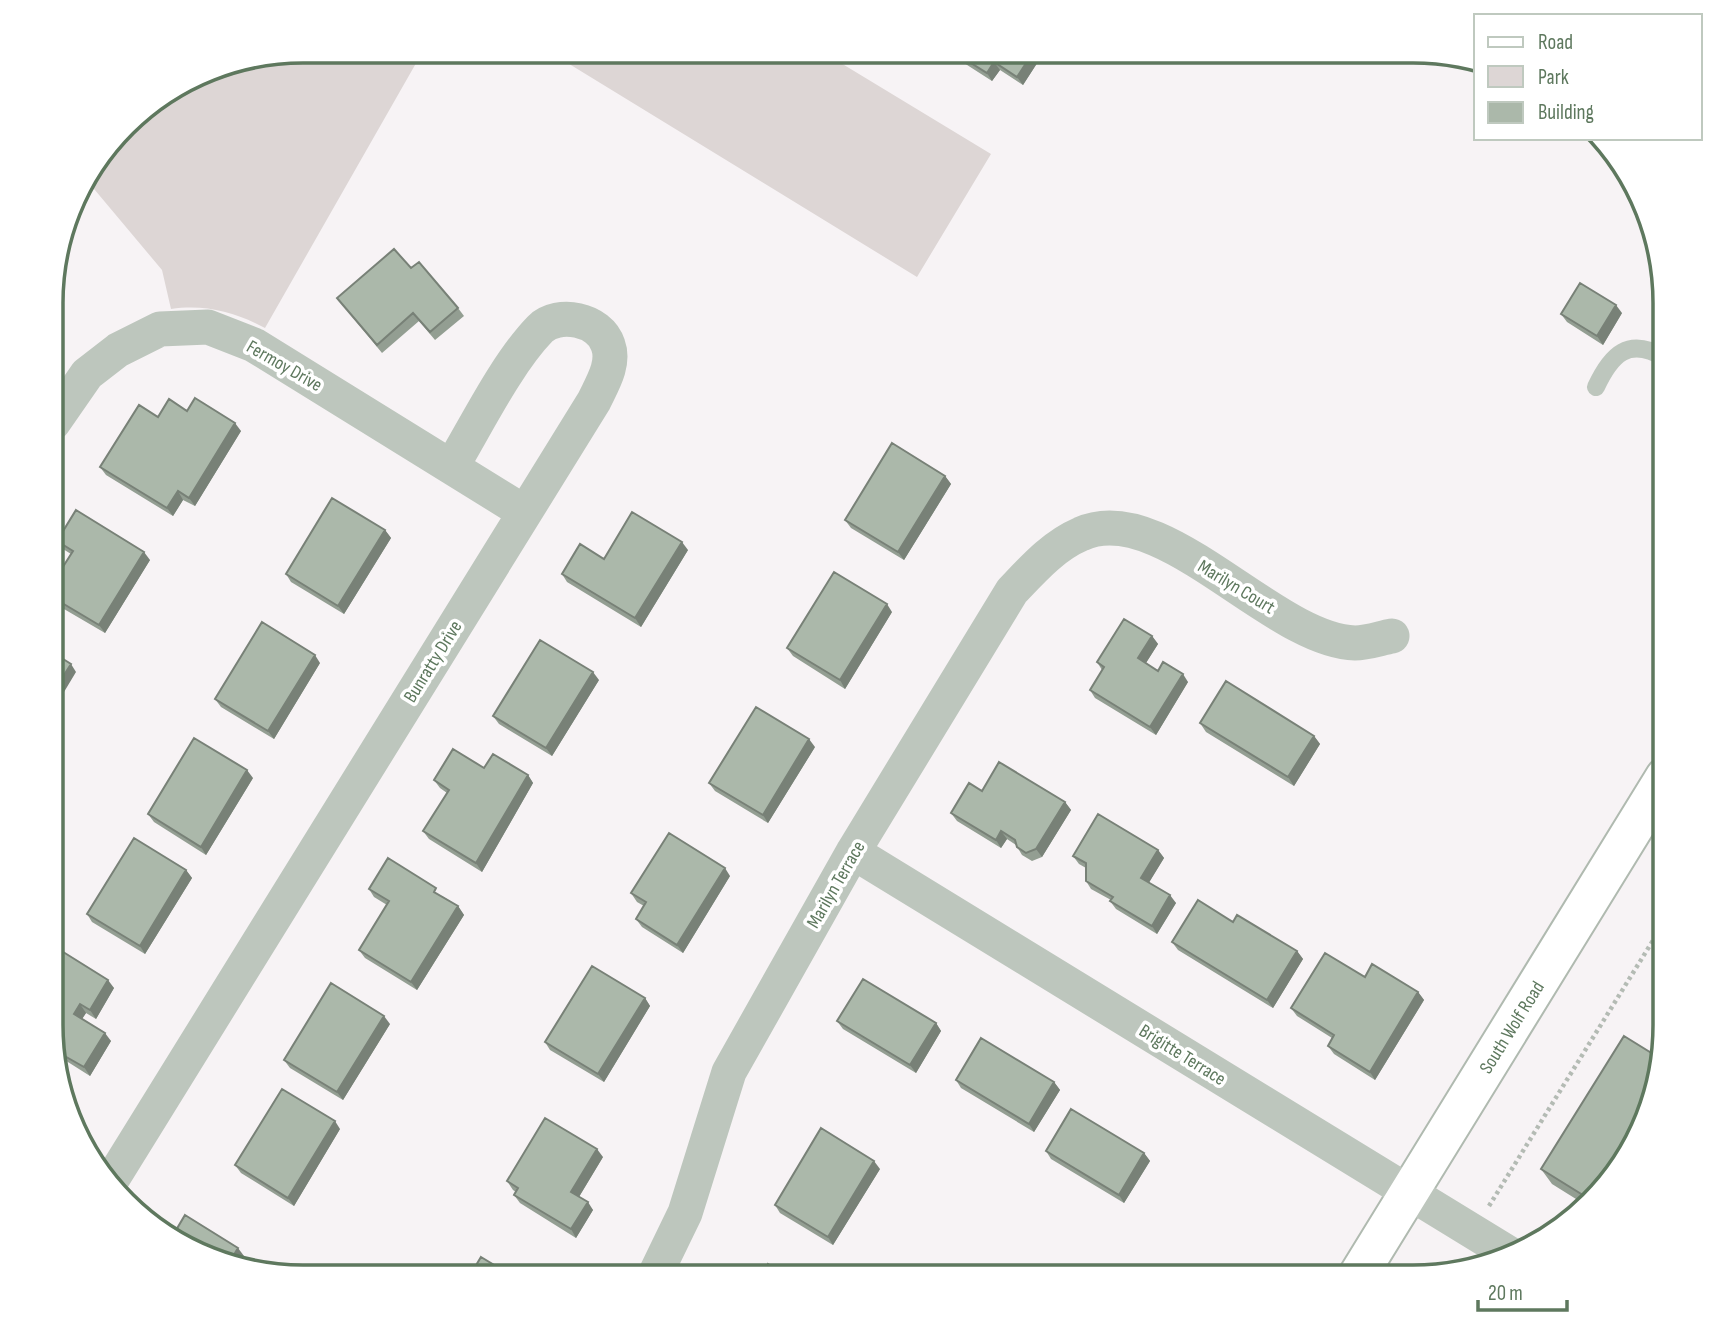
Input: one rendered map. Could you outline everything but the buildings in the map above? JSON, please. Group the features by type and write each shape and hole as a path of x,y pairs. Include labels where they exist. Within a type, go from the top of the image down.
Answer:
{"main road":[{"name":"South Wolf Road","path":"1364,1265 1652,798"}],"street":[{"name":"Bunratty Drive","path":"115,1174 594,401 609,369 608,344 593,326 566,318 542,327 522,352 452,466"},
{"name":"Fermoy Drive","path":"63,408 87,374 118,350 160,329 208,327 254,345 524,512"},
{"name":"Marilyn Court","path":"1083,533 1120,528 1155,538 1312,631 1355,643 1392,636"},
{"name":"Marilyn Terrace","path":"660,1264 685,1213 729,1072 853,852 1012,591 1044,556 1083,533"},
{"name":"Brigitte Terrace","path":"853,852 1500,1248"}],"lane":[{"path":"1596,387 1609,360 1630,349 1653,352"}],"path":[{"path":"1457,1260 1652,941"}],"green space":[{"path":"303,63 416,63 265,328 219,311 171,309 162,270 93,187 123,145 145,123 183,95 211,81 257,68"},
{"path":"568,63 842,63 991,154 917,277"}]}
